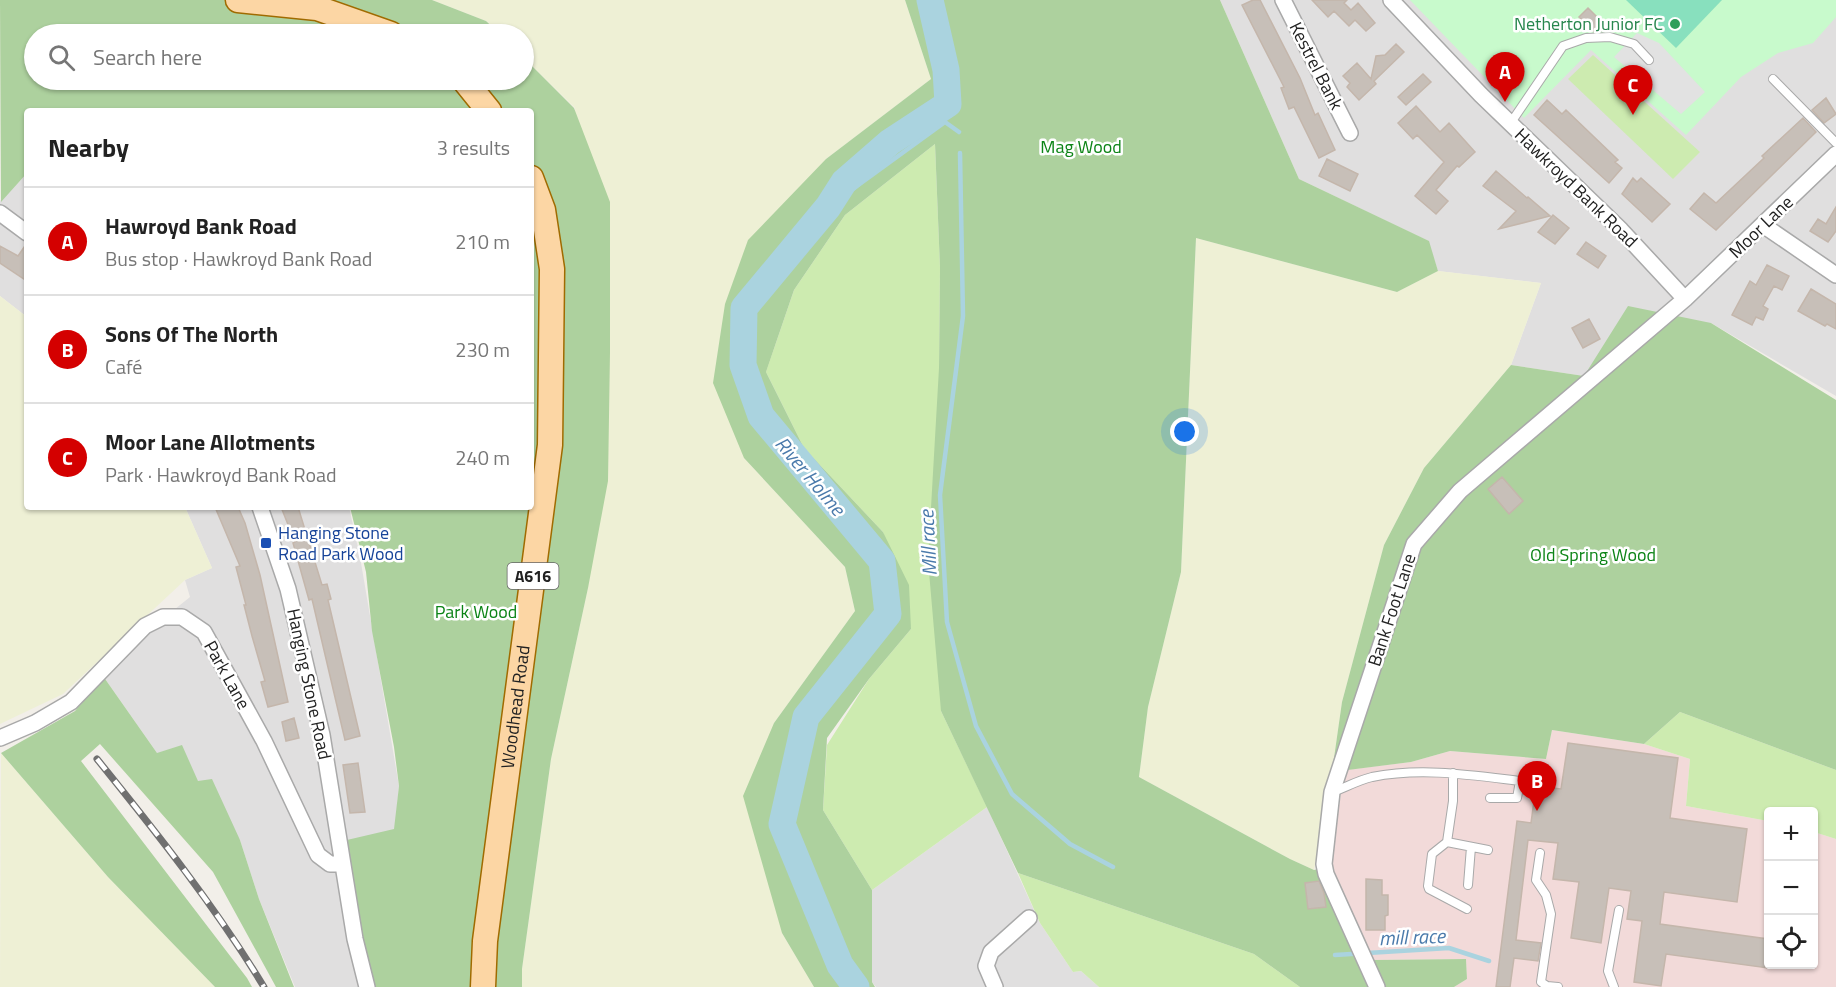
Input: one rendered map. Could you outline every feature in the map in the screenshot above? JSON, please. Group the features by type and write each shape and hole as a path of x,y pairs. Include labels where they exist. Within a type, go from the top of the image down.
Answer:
{"main road":[{"path":"238,0 316,8 362,24"},
{"path":"472,90 487,108"},
{"name":"Woodhead Road","path":"483,987 485,941 550,445 552,269 543,210 534,186"}],"street":[{"name":"Kestrel Bank","path":"1283,0 1350,133"},
{"name":"Hawkroyd Bank Road","path":"1391,0 1510,124 1621,230 1685,299"},
{"name":"Moor Lane","path":"1685,299 1836,154"},
{"path":"0,213 24,231"},
{"path":"1763,225 1836,275"},
{"name":"Bank Foot Lane","path":"1377,987 1326,874 1324,864 1332,792 1414,544 1461,491 1685,299"},
{"name":"Hanging Stone Road","path":"261,510 288,589 317,712 355,939 367,987"},
{"name":"Park Lane","path":"0,738 35,723 70,702 145,626 163,617 182,617 204,632 264,741 318,855 330,864 342,864"},
{"path":"995,987 986,966 991,952 1029,918"}],"lane":[{"path":"1510,124 1563,46 1586,38 1610,38 1634,44 1649,60"},
{"path":"1773,80 1836,143"},
{"path":"1332,792 1371,777 1409,773 1453,773 1520,781 1517,798 1490,798"},
{"path":"1453,773 1453,801 1447,842 1432,854 1429,889 1467,909"},
{"path":"1447,842 1488,850"},
{"path":"1468,885 1472,847"},
{"path":"1540,852 1536,880 1546,895 1551,914 1541,982 1546,986 1558,987"},
{"path":"1614,987 1608,971 1619,910"}],"shaded area":[{"path":"1220,0 1836,0 1836,396 1711,323 1584,376 1511,365 1541,283 1438,271 1428,241 1299,179"},
{"path":"1637,33 1659,43 1705,92 1681,114 1614,57"},
{"path":"24,176 24,315 0,296 0,201"},
{"path":"186,510 350,510 360,557 399,786 395,829 361,987 295,987 259,899 240,840 198,781 157,753 103,676 149,630 190,597 185,580 212,568"},
{"path":"1552,730 1644,744 1690,759 1686,806 1764,820 1764,969 1818,969 1818,833 1836,839 1836,987 1454,987 1467,979 1466,959 1372,960 1329,866 1345,770 1411,762 1450,751 1546,759"},
{"path":"987,807 1040,923 1073,972 1081,971 1099,987 876,987 872,982 872,890"}],"green space":[{"name":"Park Wood","path":"0,0 432,0 489,24 24,24 24,90 534,90 534,68 574,108 610,202 608,481 588,588 551,759 522,969 522,987 361,987 334,843 394,829 399,786 372,631 366,572 351,510 534,510 534,108 24,108 24,176 1,202"},
{"path":"432,0 905,0 931,79 826,159 744,458 845,567 855,611 774,723 782,933 814,987 522,987 522,969 551,759 588,588 575,108 534,68 534,24 489,24"},
{"name":"Mag Wood","path":"905,0 1220,0 1299,179 1429,241 1438,271 1397,292 1196,238 1181,572 1148,707 1139,777 1290,859 1314,870 1329,866 1372,960 1466,959 1467,979 1454,987 1300,987 1254,954 1018,873 941,711 928,560 939,368 940,268 935,144 845,215 794,290 766,372 804,448 883,532 909,585 911,629 869,679 827,738 823,810 872,890 872,982 875,987 814,987 782,933 743,796 774,723 855,611 845,567 744,458 713,383 725,304 748,240 826,159 931,79"},
{"path":"1410,0 1836,0 1836,17 1813,43 1778,53 1741,77 1686,135 1591,50 1524,118"},
{"name":"Netherton Junior FC","path":"1626,0 1722,0 1676,48"},
{"path":"1593,55 1700,152 1673,179 1568,79"},
{"path":"935,144 940,268 941,711 987,807 872,890 823,810 827,745 869,679 911,629 883,532 804,448 766,372 794,290 845,215"},
{"path":"1196,238 1397,292 1438,271 1541,283 1511,365 1424,468 1384,545 1342,702 1314,870 1139,777 1148,707 1181,572"},
{"path":"0,296 24,315 24,510 186,510 212,568 185,580 63,694 0,724"},
{"name":"Old Spring Wood","path":"1628,306 1711,323 1836,400 1836,770 1680,712 1644,744 1552,730 1546,759 1450,751 1411,762 1332,772 1342,702 1384,545 1424,468 1511,365 1584,376"},
{"path":"103,676 157,753 182,745 198,781 212,779 240,840 259,899 294,987 276,987 213,872 100,744 81,761 252,987 215,987 108,877 1,753 75,711"},
{"path":"1680,712 1836,770 1836,839 1818,833 1818,807 1764,807 1764,820 1686,806 1690,759 1644,744"},
{"path":"1,753 108,877 215,987 0,987"},
{"path":"1018,873 1254,954 1300,987 1099,987 1081,971 1073,972 1040,923"}],"building":[{"path":"1253,0 1260,0 1300,78 1315,115 1318,113 1335,150 1319,158 1294,107 1289,109 1281,88 1284,87 1242,5"},
{"path":"1312,0 1347,0 1344,3 1351,10 1358,3 1375,23 1366,31 1355,20 1349,26 1334,11 1328,17"},
{"path":"1588,8 1606,26 1601,31 1594,32 1579,17"},
{"path":"1396,44 1404,52 1374,81 1376,84 1359,100 1347,87 1350,83 1343,76 1357,63 1371,79 1376,56 1385,55"},
{"path":"1423,74 1431,82 1406,105 1398,97"},
{"path":"1826,98 1836,114 1824,123 1812,110"},
{"path":"1547,100 1562,114 1566,110 1618,160 1615,162 1622,168 1609,183 1534,115"},
{"path":"1416,106 1440,132 1449,123 1475,152 1459,167 1457,166 1436,190 1448,201 1436,214 1415,196 1444,162 1417,135 1413,139 1398,123"},
{"path":"1803,118 1816,132 1716,230 1690,209 1704,193 1716,203"},
{"path":"1327,159 1358,174 1350,191 1319,176"},
{"path":"1496,171 1550,216 1499,229 1516,211 1483,186"},
{"path":"1633,178 1637,182 1641,178 1670,204 1652,222 1622,194"},
{"path":"1836,207 1836,231 1828,242 1810,231 1818,219 1826,224"},
{"path":"1553,215 1569,228 1555,244 1538,232"},
{"path":"1586,242 1606,256 1598,268 1577,254"},
{"path":"0,246 18,256 24,247 24,279 0,263"},
{"path":"1767,265 1789,276 1782,290 1774,286 1763,306 1768,309 1763,320 1756,317 1752,325 1732,315 1750,281 1756,285"},
{"path":"1811,289 1836,304 1836,329 1827,324 1825,326 1798,311"},
{"path":"1589,319 1600,339 1583,348 1572,328"},
{"path":"1502,477 1523,501 1509,514 1488,489"},
{"path":"216,510 239,510 245,523 260,575 288,702 268,707 261,682 265,681 236,567 240,566"},
{"path":"282,510 299,510 322,585 327,584 331,599 328,600 360,736 345,740 312,599 309,600 293,543 295,542"},
{"path":"294,718 299,738 286,741 282,722"},
{"path":"1568,743 1678,758 1670,818 1747,829 1737,902 1664,892 1660,924 1764,938 1764,967 1666,954 1661,986 1634,982 1642,921 1627,919 1631,891 1609,888 1601,943 1571,938 1579,882 1553,879 1558,843 1528,840 1516,940 1541,943 1538,961 1514,958 1510,987 1496,987 1517,821 1531,823 1536,786 1561,789"},
{"path":"358,763 365,812 350,813 343,765"},
{"path":"1366,879 1382,880 1382,895 1388,895 1385,930 1366,930"},
{"path":"1319,881 1326,907 1308,909 1305,883"}],"waterway":[{"name":"River Holme","path":"856,987 840,965 782,824 806,717 888,614 882,561 761,416 743,365 744,308 828,207 844,182 890,142 948,104 946,70 930,0"},
{"name":"Mill race","path":"828,207 945,122 959,132"},
{"name":"Mill race","path":"960,153 963,316 940,495 947,622 976,726 1012,794 1070,844 1113,867"},
{"name":"mill race","path":"1335,955 1449,948 1489,961"}],"railway":[{"path":"97,759 205,899 264,987"}],"place":[{"name":"Netherton Junior FC","path":"1675,24"},
{"name":"Hawroyd Bank Road","path":"1505,102"},
{"name":"Moor Lane Allotments","path":"1633,115"},
{"name":"Hanging Stone Road Park Wood","path":"266,543"},
{"name":"Sons Of The North","path":"1537,811"}]}
